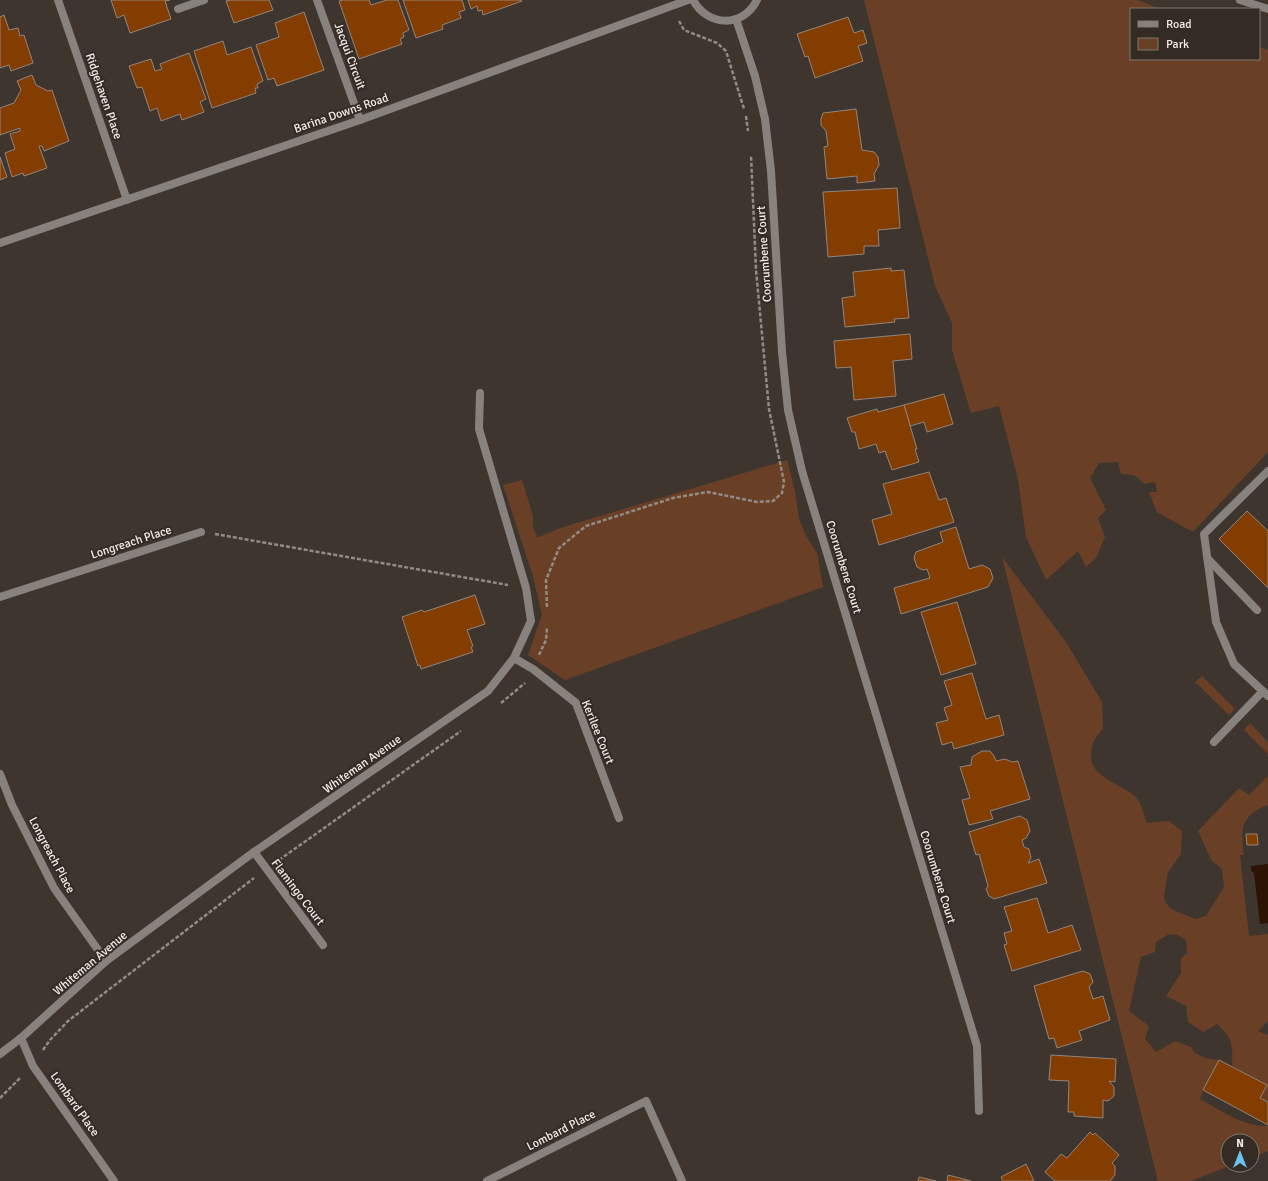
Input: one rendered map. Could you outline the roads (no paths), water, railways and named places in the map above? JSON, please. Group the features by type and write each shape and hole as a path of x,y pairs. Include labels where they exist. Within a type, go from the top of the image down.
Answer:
{"street":[{"name":"Ridgehaven Place","path":"58,0 127,200"},
{"path":"178,9 204,0"},
{"name":"Jacqui Circuit","path":"318,0 360,120"},
{"name":"Barina Downs Road","path":"0,243 360,120 688,0"},
{"path":"693,0 705,15 725,21 736,19 746,14 757,0"},
{"path":"1240,0 1268,9"},
{"name":"Coorumbene Court","path":"736,19 755,76 765,119 771,171 782,352 788,410 802,471 977,1046 979,1111"},
{"name":"Whiteman Avenue","path":"0,1054 21,1038 106,961 254,852 488,691 514,658 531,621 526,588 479,429 480,393"},
{"path":"1214,742 1266,694 1234,664 1216,622 1204,534 1268,471"},
{"name":"Longreach Place","path":"0,597 201,532"},
{"path":"1208,559 1257,610"},
{"name":"Kerilee Court","path":"514,658 533,669 576,704 619,818"},
{"name":"Longreach Place","path":"0,774 12,805 54,888 106,961"},
{"name":"Flamingo Court","path":"254,852 323,946"},
{"name":"Lombard Place","path":"21,1038 33,1066 114,1181"},
{"name":"Lombard Place","path":"487,1181 646,1101 682,1181"}]}
